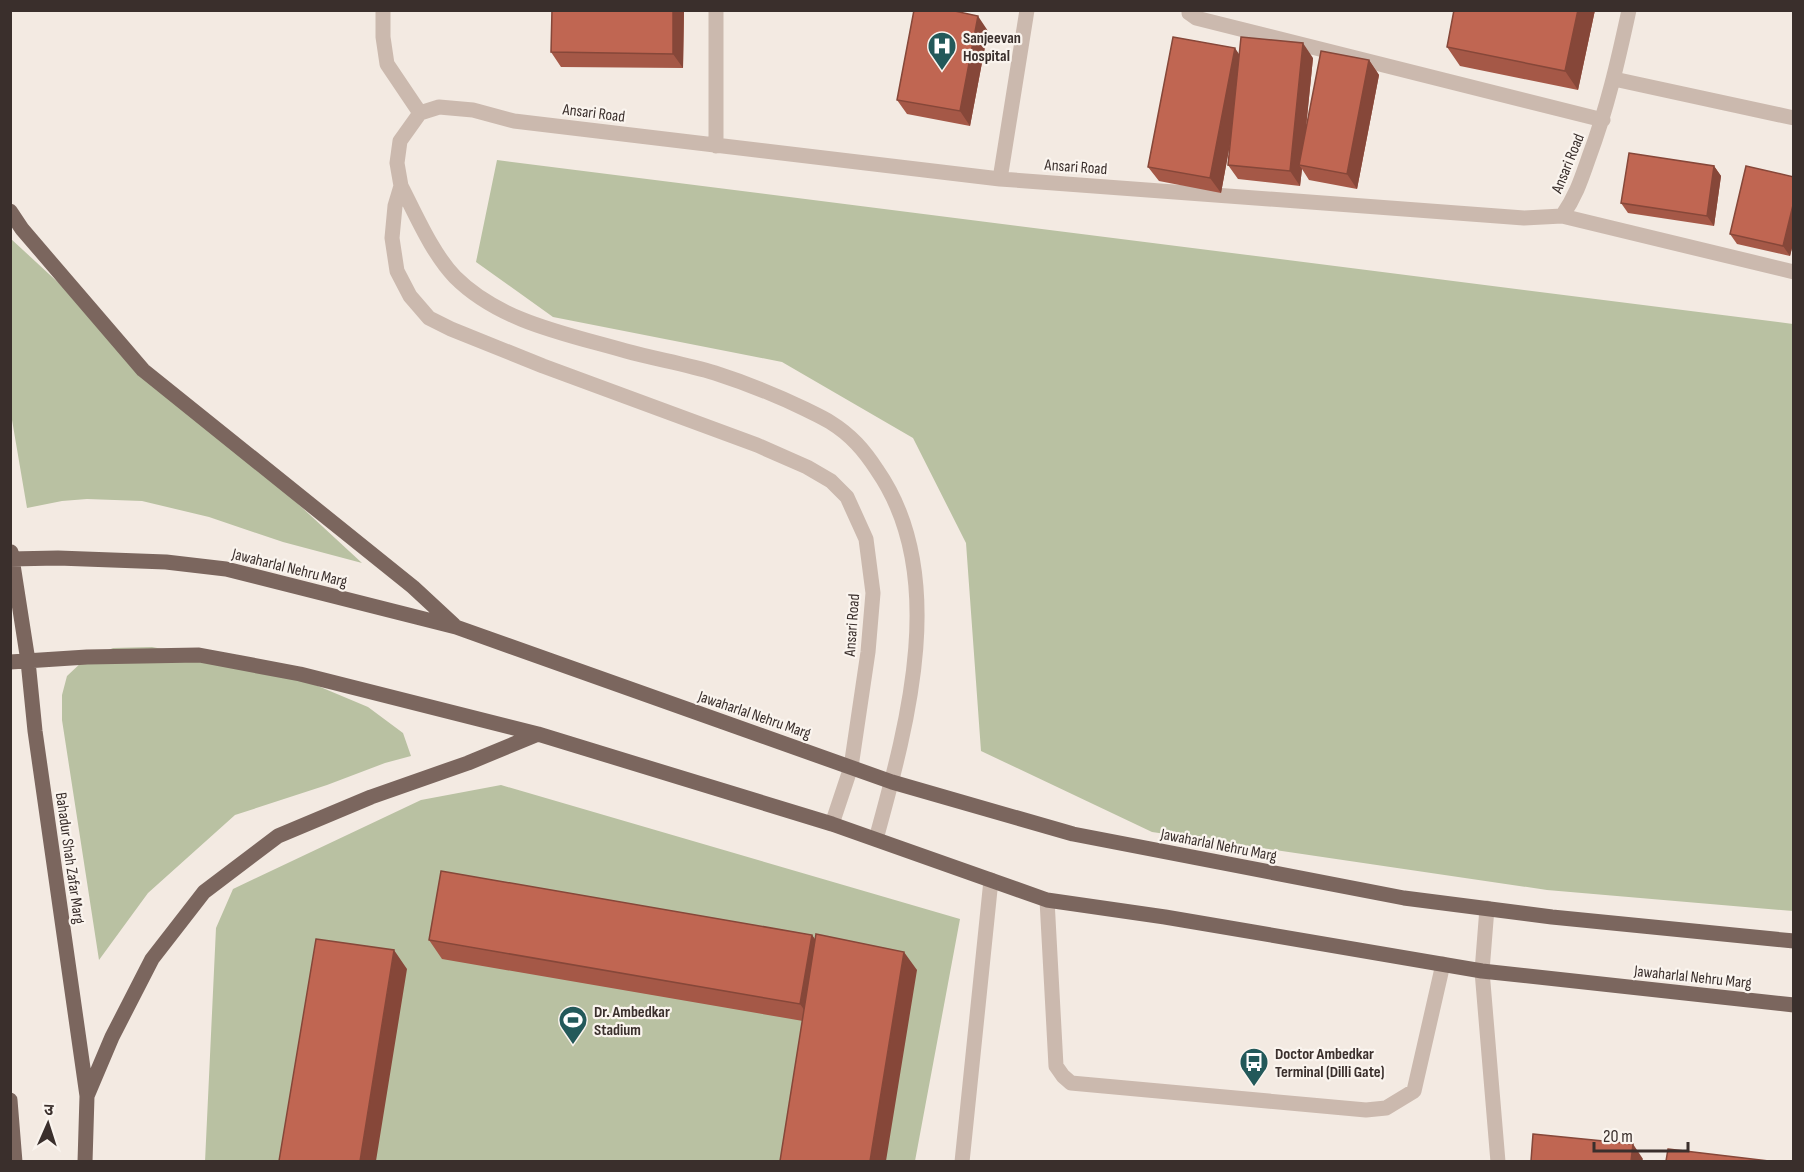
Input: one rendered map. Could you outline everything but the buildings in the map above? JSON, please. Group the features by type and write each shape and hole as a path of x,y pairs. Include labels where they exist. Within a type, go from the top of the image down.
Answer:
{"main road":[{"path":"10,211 22,229 143,370 413,587 456,627"},
{"name":"Jawaharlal Nehru Marg","path":"11,556 166,562 226,569 456,627 892,782 1073,834 1404,898 1552,917 1794,941"},
{"name":"Bahadur Shah Zafar Marg","path":"11,556 28,661 35,732 87,1096 85,1161"},
{"name":"Jawaharlal Nehru Marg","path":"10,662 87,657 199,655 300,674 538,734 832,824 1047,900 1165,917 1482,971 1794,1005"},
{"path":"87,1096 112,1038 152,959 204,892 278,836 371,797 468,763 538,734"},
{"path":"10,1100 14,1155"}],"street":[{"path":"383,10 383,37 387,64 420,113"},
{"path":"716,10 716,146"},
{"path":"1000,179 1027,10"},
{"path":"1189,10 1196,18 1603,120"},
{"name":"Ansari Road","path":"832,824 851,767 868,652 873,593 866,539 847,497 831,481 787,458 543,366 429,318 410,296 397,271 392,238 395,206 401,186 397,163 400,141 420,113 440,107 473,110 514,121 1000,179 1524,218 1562,216 1574,200 1603,120 1629,10"},
{"path":"1614,79 1794,118"},
{"path":"401,186 432,245 454,276 475,294 512,316 632,352 713,372 778,396 831,422 862,447 887,484 905,524 913,560 917,596 916,639 907,712 892,782 876,839"},
{"path":"1562,216 1794,272"},
{"path":"962,1161 991,880"},
{"path":"1047,900 1056,1066 1071,1083 1366,1110 1386,1108 1414,1090 1443,964"},
{"path":"1487,908 1482,971 1498,1161"}],"green space":[{"path":"497,160 1793,324 1793,911 1547,890 1152,832 981,751 966,543 913,438 782,362 553,317 476,262"},
{"path":"10,238 362,563 283,542 209,517 142,501 87,499 27,508 11,414"},
{"path":"152,647 287,673 368,707 403,733 411,756 235,815 148,893 99,960 62,720 62,695 67,676 83,661 113,648"},
{"name":"Dr. Ambedkar Stadium","path":"501,785 960,919 915,1161 205,1162 216,928 233,889 421,800"}],"place":[{"name":"Sanjeevan Hospital","path":"942,72"},
{"name":"Dr. Ambedkar Stadium","path":"573,1046"},
{"name":"Doctor Ambedkar Terminal (Dilli Gate)","path":"1254,1088"}]}
